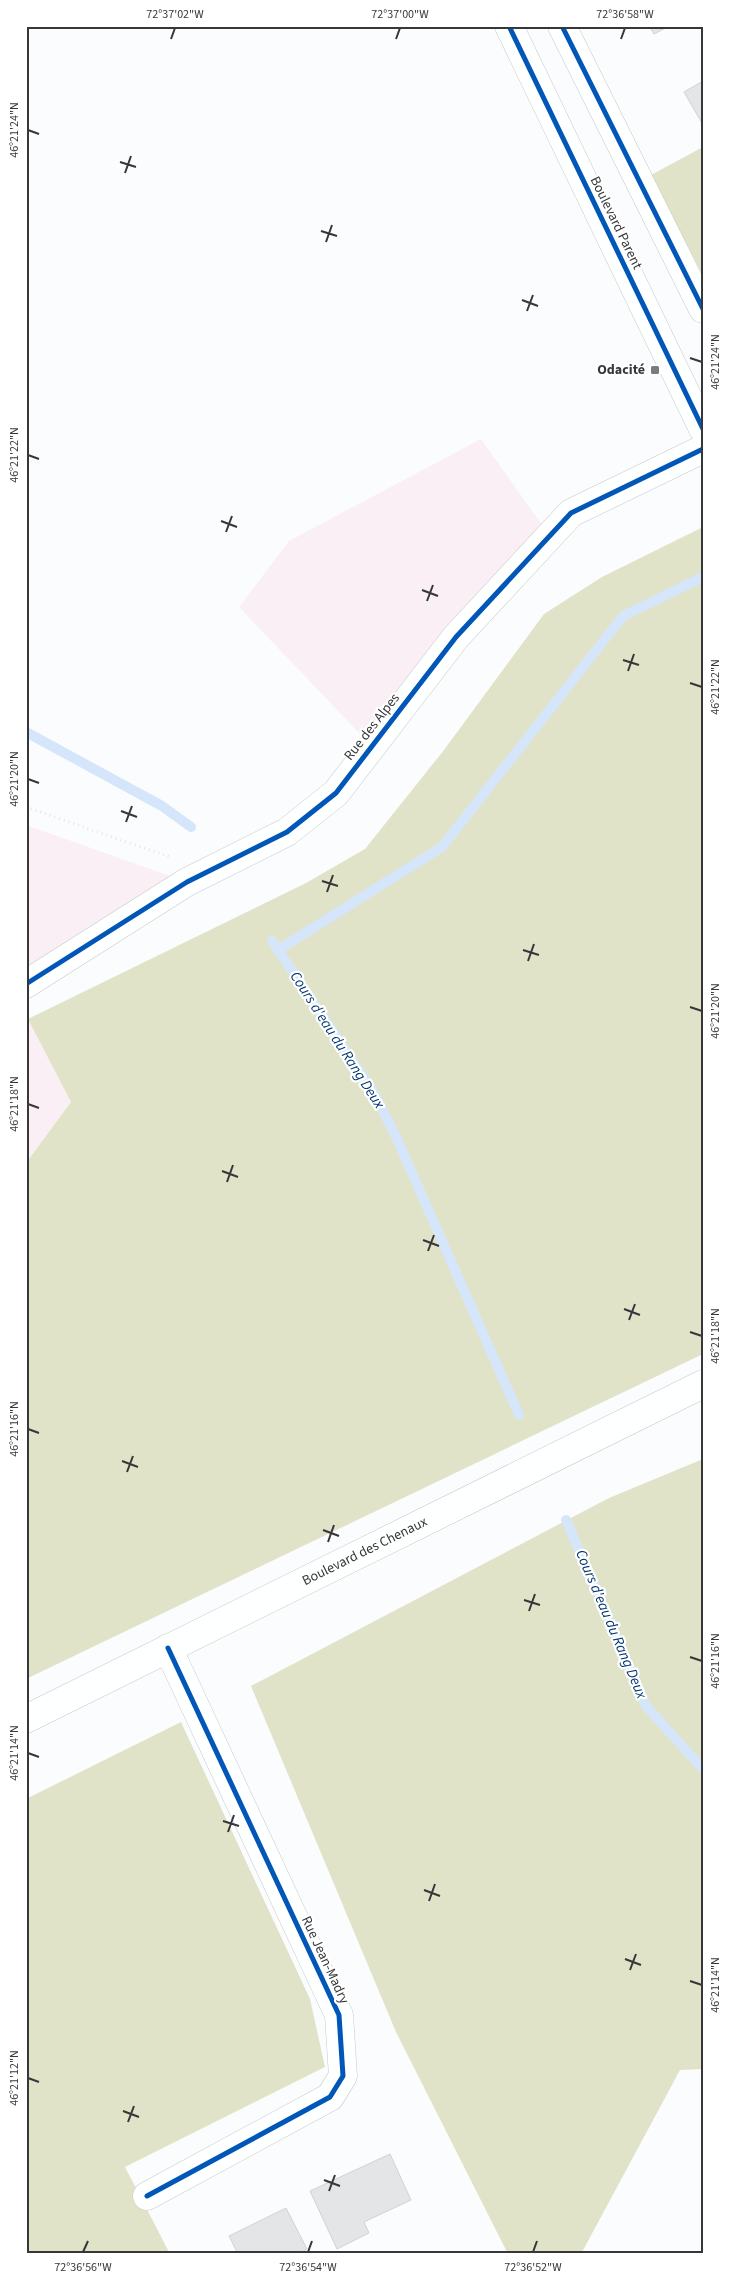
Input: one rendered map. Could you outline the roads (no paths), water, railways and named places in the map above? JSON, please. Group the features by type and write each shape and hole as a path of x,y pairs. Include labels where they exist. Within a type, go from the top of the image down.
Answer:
{"street":[{"name":"Boulevard Parent","path":"509,26 703,429"},
{"path":"562,26 703,309"},
{"name":"Rue des Alpes","path":"26,984 187,882 287,832 336,793 456,637 571,513 703,449"},
{"name":"Boulevard des Chenaux","path":"26,1719 703,1384"},
{"name":"Rue Jean-Madry","path":"147,2196 330,2097 343,2076 339,2015 168,1648"}],"waterway":[{"path":"278,950 442,847 623,616 703,577"},
{"name":"Cours d'eau du Rang Deux","path":"26,732 162,806 191,827"},
{"name":"Cours d'eau du Rang Deux","path":"272,941 373,1091 397,1139 519,1415"},
{"name":"Cours d'eau du Rang Deux","path":"566,1520 646,1706 703,1769"}],"place":[{"name":"Odacité","path":"655,370"}]}
